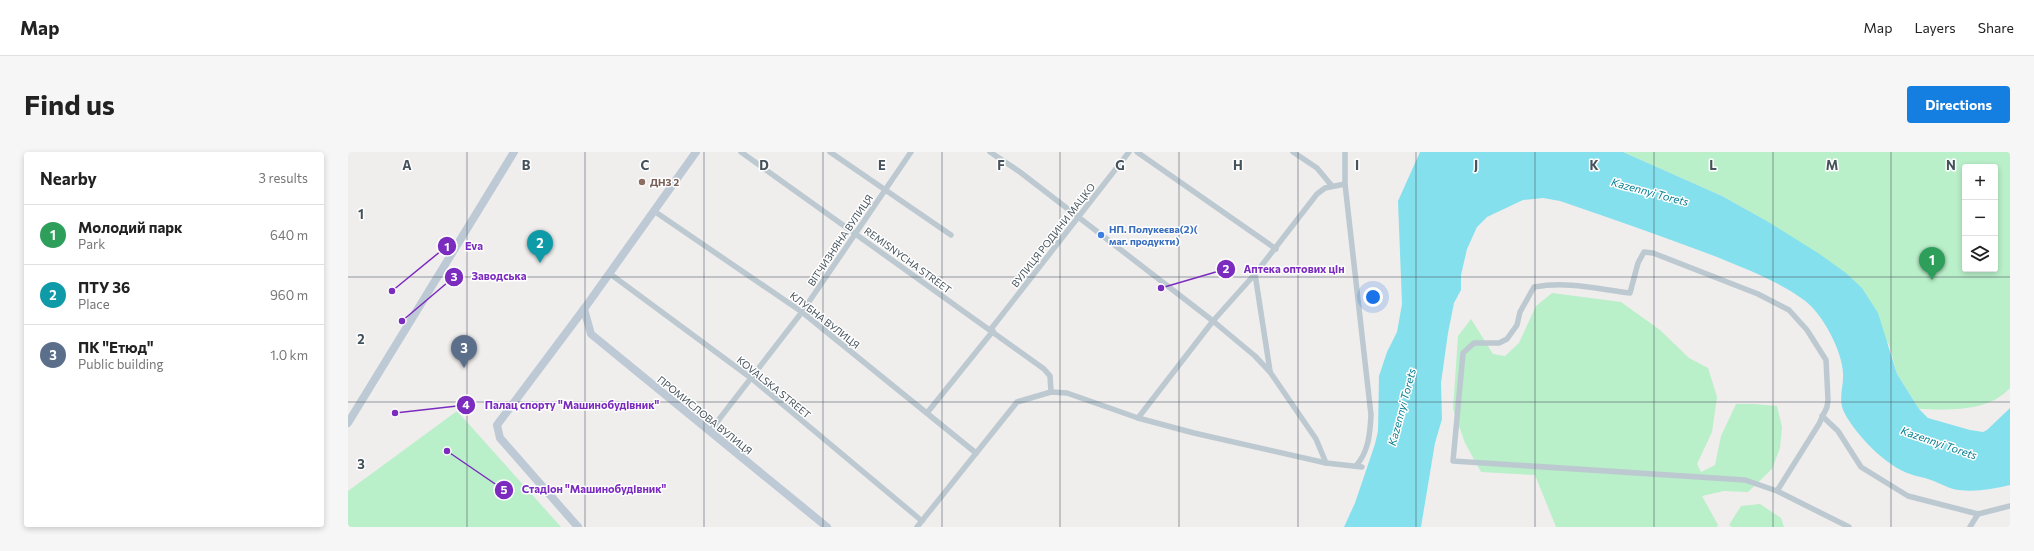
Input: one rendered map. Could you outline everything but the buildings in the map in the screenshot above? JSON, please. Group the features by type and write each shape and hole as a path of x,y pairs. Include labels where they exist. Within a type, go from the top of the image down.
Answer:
{"street":[{"path":"348,424 514,152"},
{"path":"578,527 500,438 497,425 584,309 696,152"},
{"name":"REMISNYCHA STREET","path":"741,152 992,330 1044,369 1050,376 1050,392"},
{"path":"830,152 885,191 952,235"},
{"name":"ВІТЧИЗНЯНА ВУЛИЦЯ","path":"710,432 802,312 911,152"},
{"path":"990,152 1078,217 1213,321 1270,372 1316,439 1326,464"},
{"name":"ВУЛИЦЯ РОДИНИ МАЦКО","path":"926,413 1129,152"},
{"path":"1138,152 1276,249"},
{"path":"1293,152 1317,168 1332,186"},
{"path":"1345,152 1345,184 1371,415 1370,435 1365,452 1356,466"},
{"path":"1138,418 1213,321 1276,249 1317,194 1325,188 1345,184"},
{"name":"КЛУБНА ВУЛИЦЯ","path":"654,211 802,312 976,453"},
{"path":"1777,491 1822,416 1828,400 1826,360 1794,313 1758,294 1653,253 1644,252 1638,263 1630,293 1605,288 1570,285 1550,284 1534,287 1520,312 1517,325 1506,339 1500,343 1474,343 1463,353 1453,461 1745,480 1777,491 1849,527"},
{"name":"KOVALSKA STREET","path":"609,273 751,378 922,521"},
{"path":"1255,274 1270,372"},
{"name":"ПРОМИСЛОВА ВУЛИЦЯ","path":"584,309 591,334 828,527"},
{"path":"917,527 1018,402 1050,392 1067,393 1138,418 1326,464 1362,467"},
{"path":"1822,416 1838,431 1861,467 1908,496 1978,514 2010,506"},
{"path":"1970,527 1978,514"}],"green space":[{"path":"1623,152 2010,152 2010,388 1991,402 1968,408 1943,410 1919,409 1897,374 1889,344 1765,220 1722,196"},
{"path":"1552,293 1621,302 1660,330 1689,358 1708,368 1717,397 1712,432 1697,464 1701,472 1715,465 1721,436 1736,404 1777,406 1782,427 1780,448 1772,469 1748,492 1724,491 1702,496 1718,525 1717,527 1556,527 1535,475 1481,472 1465,443 1453,409 1458,336 1471,319 1493,354 1505,356 1519,343 1536,306"},
{"path":"457,411 561,527 348,527 348,491"},
{"path":"1760,504 1781,518 1784,527 1732,527 1729,525 1741,506"}],"water":[{"name":"Kazennyi Torets","path":"1420,152 1623,152 1722,196 1765,220 1818,253 1846,273 1862,288 1878,313 1897,374 1919,409 1928,418 1970,430 1983,432 2010,408 2010,485 1991,489 1965,491 1955,489 1901,470 1873,449 1850,423 1841,404 1843,378 1842,364 1830,333 1811,306 1794,293 1762,276 1717,257 1560,201 1543,198 1523,200 1487,217 1477,227 1467,249 1461,275 1461,290 1454,303 1448,333 1441,383 1442,419 1435,443 1421,527 1344,527 1355,503 1378,431 1379,376 1387,352 1397,332 1402,304 1398,201"}],"place":[{"name":"ДНЗ 2","path":"642,182"},
{"name":"НП. Полукеєва(2)( маг. продукти)","path":"1101,235"},
{"name":"ПТУ 36","path":"540,263"},
{"name":"Молодий парк","path":"1932,280"},
{"name":"Аптека оптових цін","path":"1161,288"},
{"name":"Eva","path":"392,291"},
{"name":"Заводська","path":"402,321"},
{"name":"ПК \"Етюд\"","path":"464,368"},
{"name":"Палац спорту \"Машинобудівник\"","path":"395,413"},
{"name":"Стадіон \"Машинобудівник\"","path":"447,451"}]}
